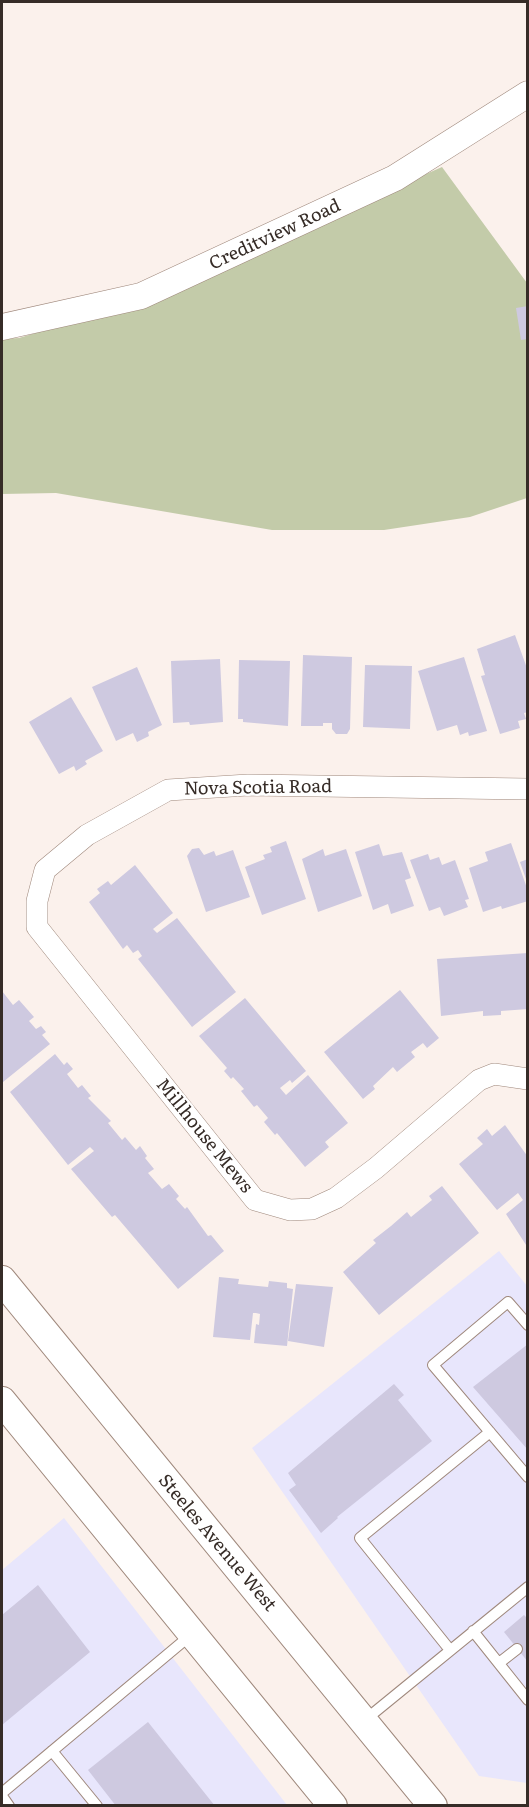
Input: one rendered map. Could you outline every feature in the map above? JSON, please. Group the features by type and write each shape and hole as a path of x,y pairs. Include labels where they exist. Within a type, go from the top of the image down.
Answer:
{"main road":[{"name":"Steeles Avenue West","path":"2,1280 365,1720 433,1806"},
{"path":"2,1401 333,1806"}],"street":[{"name":"Creditview Road","path":"2,327 141,296 395,178 528,94"},
{"name":"Nova Scotia Road","path":"37,901 45,870 87,835 168,790 249,785 528,789"},
{"name":"Millhouse Mews","path":"37,901 37,927 255,1200 290,1209 312,1209 336,1198 376,1168 479,1080 494,1074 528,1079"}],"lane":[{"path":"528,1325 508,1302 433,1365 528,1477"},
{"path":"450,1650 360,1538 490,1432"},
{"path":"365,1720 528,1587"},
{"path":"473,1632 525,1692"},
{"path":"9,1806 2,1794 192,1634"},
{"path":"499,1663 517,1649"},
{"path":"52,1750 97,1806"}],"shaded area":[{"path":"499,1251 527,1286 527,1783 479,1776 252,1448"},
{"path":"64,1518 287,1805 2,1806 2,1570"}],"green space":[{"path":"442,167 527,283 527,498 470,517 384,530 272,530 56,493 2,494 2,339 19,338 131,304"}],"building":[{"path":"528,306 528,339 521,340 516,308"},
{"path":"515,635 528,671 528,712 524,713 526,719 518,721 520,728 500,734 481,676 485,675 477,649"},
{"path":"303,655 352,657 350,729 347,734 336,734 332,729 332,723 323,723 323,726 301,726"},
{"path":"464,657 487,731 469,736 468,732 460,735 457,725 437,731 418,671"},
{"path":"220,659 223,722 190,725 189,722 173,723 171,661"},
{"path":"239,660 290,661 288,726 243,722 243,719 238,719"},
{"path":"365,665 412,666 410,729 363,727"},
{"path":"137,667 162,725 148,732 149,736 137,742 133,733 116,741 92,687"},
{"path":"71,697 103,751 85,761 87,764 76,771 74,766 59,774 29,722"},
{"path":"286,841 306,899 262,915 245,867 265,859 263,855 272,852 270,847"},
{"path":"511,843 528,891 528,901 483,912 469,868 488,861 485,852"},
{"path":"379,844 383,856 402,852 411,878 405,880 414,906 391,914 388,904 373,910 355,852"},
{"path":"199,848 204,855 214,851 216,856 233,850 250,897 206,912 187,856 192,849"},
{"path":"323,849 325,856 346,849 362,896 318,912 302,859"},
{"path":"428,854 430,860 439,857 442,865 455,860 469,899 465,900 468,907 444,916 440,907 429,911 410,860"},
{"path":"528,859 528,882 527,882 520,862"},
{"path":"135,865 173,913 153,929 157,933 177,918 236,992 192,1027 138,959 142,956 138,950 133,953 127,945 123,949 89,902 100,893 97,889 108,881 111,885"},
{"path":"528,953 528,1009 501,1011 501,1015 483,1016 483,1011 441,1016 437,959"},
{"path":"400,990 439,1038 427,1048 423,1043 411,1052 415,1057 397,1072 393,1067 373,1086 375,1089 363,1099 324,1052"},
{"path":"2,991 13,1005 19,1000 34,1017 29,1021 36,1029 41,1026 46,1032 42,1035 50,1044 3,1082"},
{"path":"245,998 306,1071 292,1083 290,1080 280,1088 286,1095 308,1075 348,1123 325,1142 329,1147 305,1167 277,1133 275,1135 264,1122 268,1118 257,1105 254,1107 241,1091 244,1089 224,1071 227,1068 199,1036"},
{"path":"55,1054 64,1065 67,1062 73,1069 67,1074 78,1088 82,1085 91,1096 88,1098 111,1121 108,1123 122,1140 125,1137 136,1150 140,1146 147,1156 145,1158 154,1169 148,1173 162,1189 169,1184 179,1196 176,1199 185,1209 187,1207 208,1236 211,1235 224,1251 178,1289 115,1215 112,1217 71,1169 94,1151 90,1147 68,1165 10,1092"},
{"path":"505,1125 528,1157 528,1248 506,1214 523,1200 518,1193 497,1210 459,1164 483,1144 477,1138 487,1129 492,1136"},
{"path":"442,1186 479,1233 379,1315 343,1272 376,1243 373,1240 407,1212 411,1217 432,1200 429,1196"},
{"path":"219,1277 239,1279 238,1284 268,1287 269,1281 287,1283 287,1288 293,1289 287,1346 254,1343 256,1324 259,1325 260,1314 256,1313 253,1313 250,1340 213,1337"},
{"path":"296,1284 333,1287 324,1347 288,1341"},
{"path":"528,1344 528,1450 473,1387"},
{"path":"394,1384 404,1395 398,1400 432,1441 337,1517 321,1533 289,1490 296,1485 288,1473"},
{"path":"38,1585 90,1652 2,1725 2,1615"},
{"path":"524,1615 528,1619 528,1662 504,1632"},
{"path":"148,1722 215,1806 116,1806 88,1770"}]}
